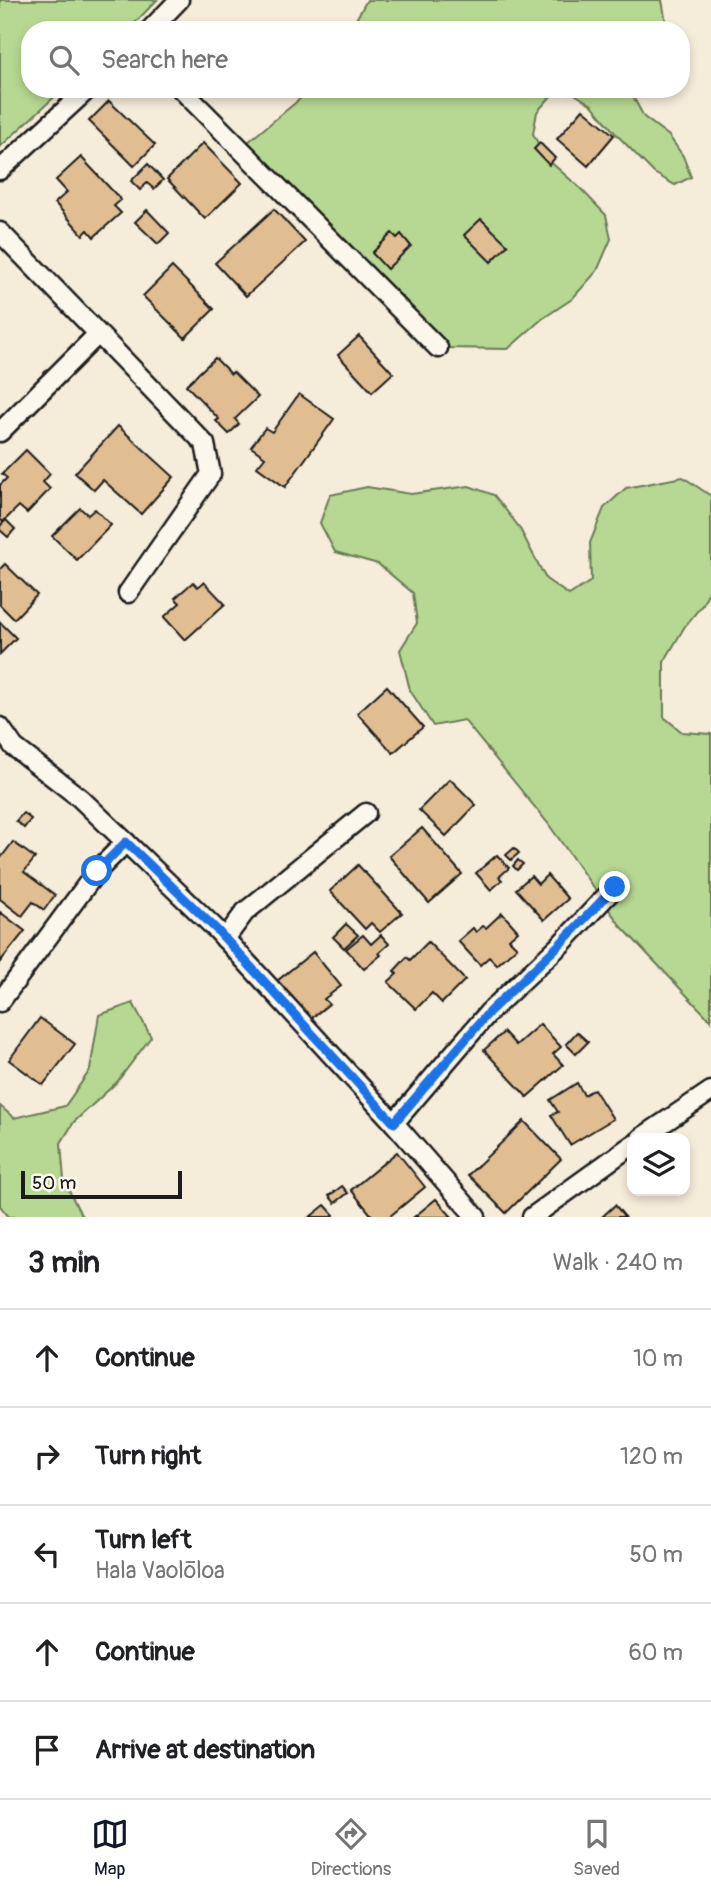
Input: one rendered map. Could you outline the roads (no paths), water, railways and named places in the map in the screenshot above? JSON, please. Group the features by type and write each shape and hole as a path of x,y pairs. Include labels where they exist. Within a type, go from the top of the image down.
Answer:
{"street":[{"path":"158,21 178,0"},
{"path":"0,170 78,98"},
{"path":"190,98 438,348"},
{"path":"0,232 205,444 211,474 128,593"},
{"path":"0,432 98,334"},
{"path":"0,727 14,747 80,798 225,939 394,1123 476,1217"},
{"path":"225,939 246,912 366,813"},
{"path":"0,1002 97,871 126,842"},
{"path":"394,1123 489,1012 615,887"},
{"path":"649,1133 710,1094"},
{"path":"532,1217 627,1149"}]}
